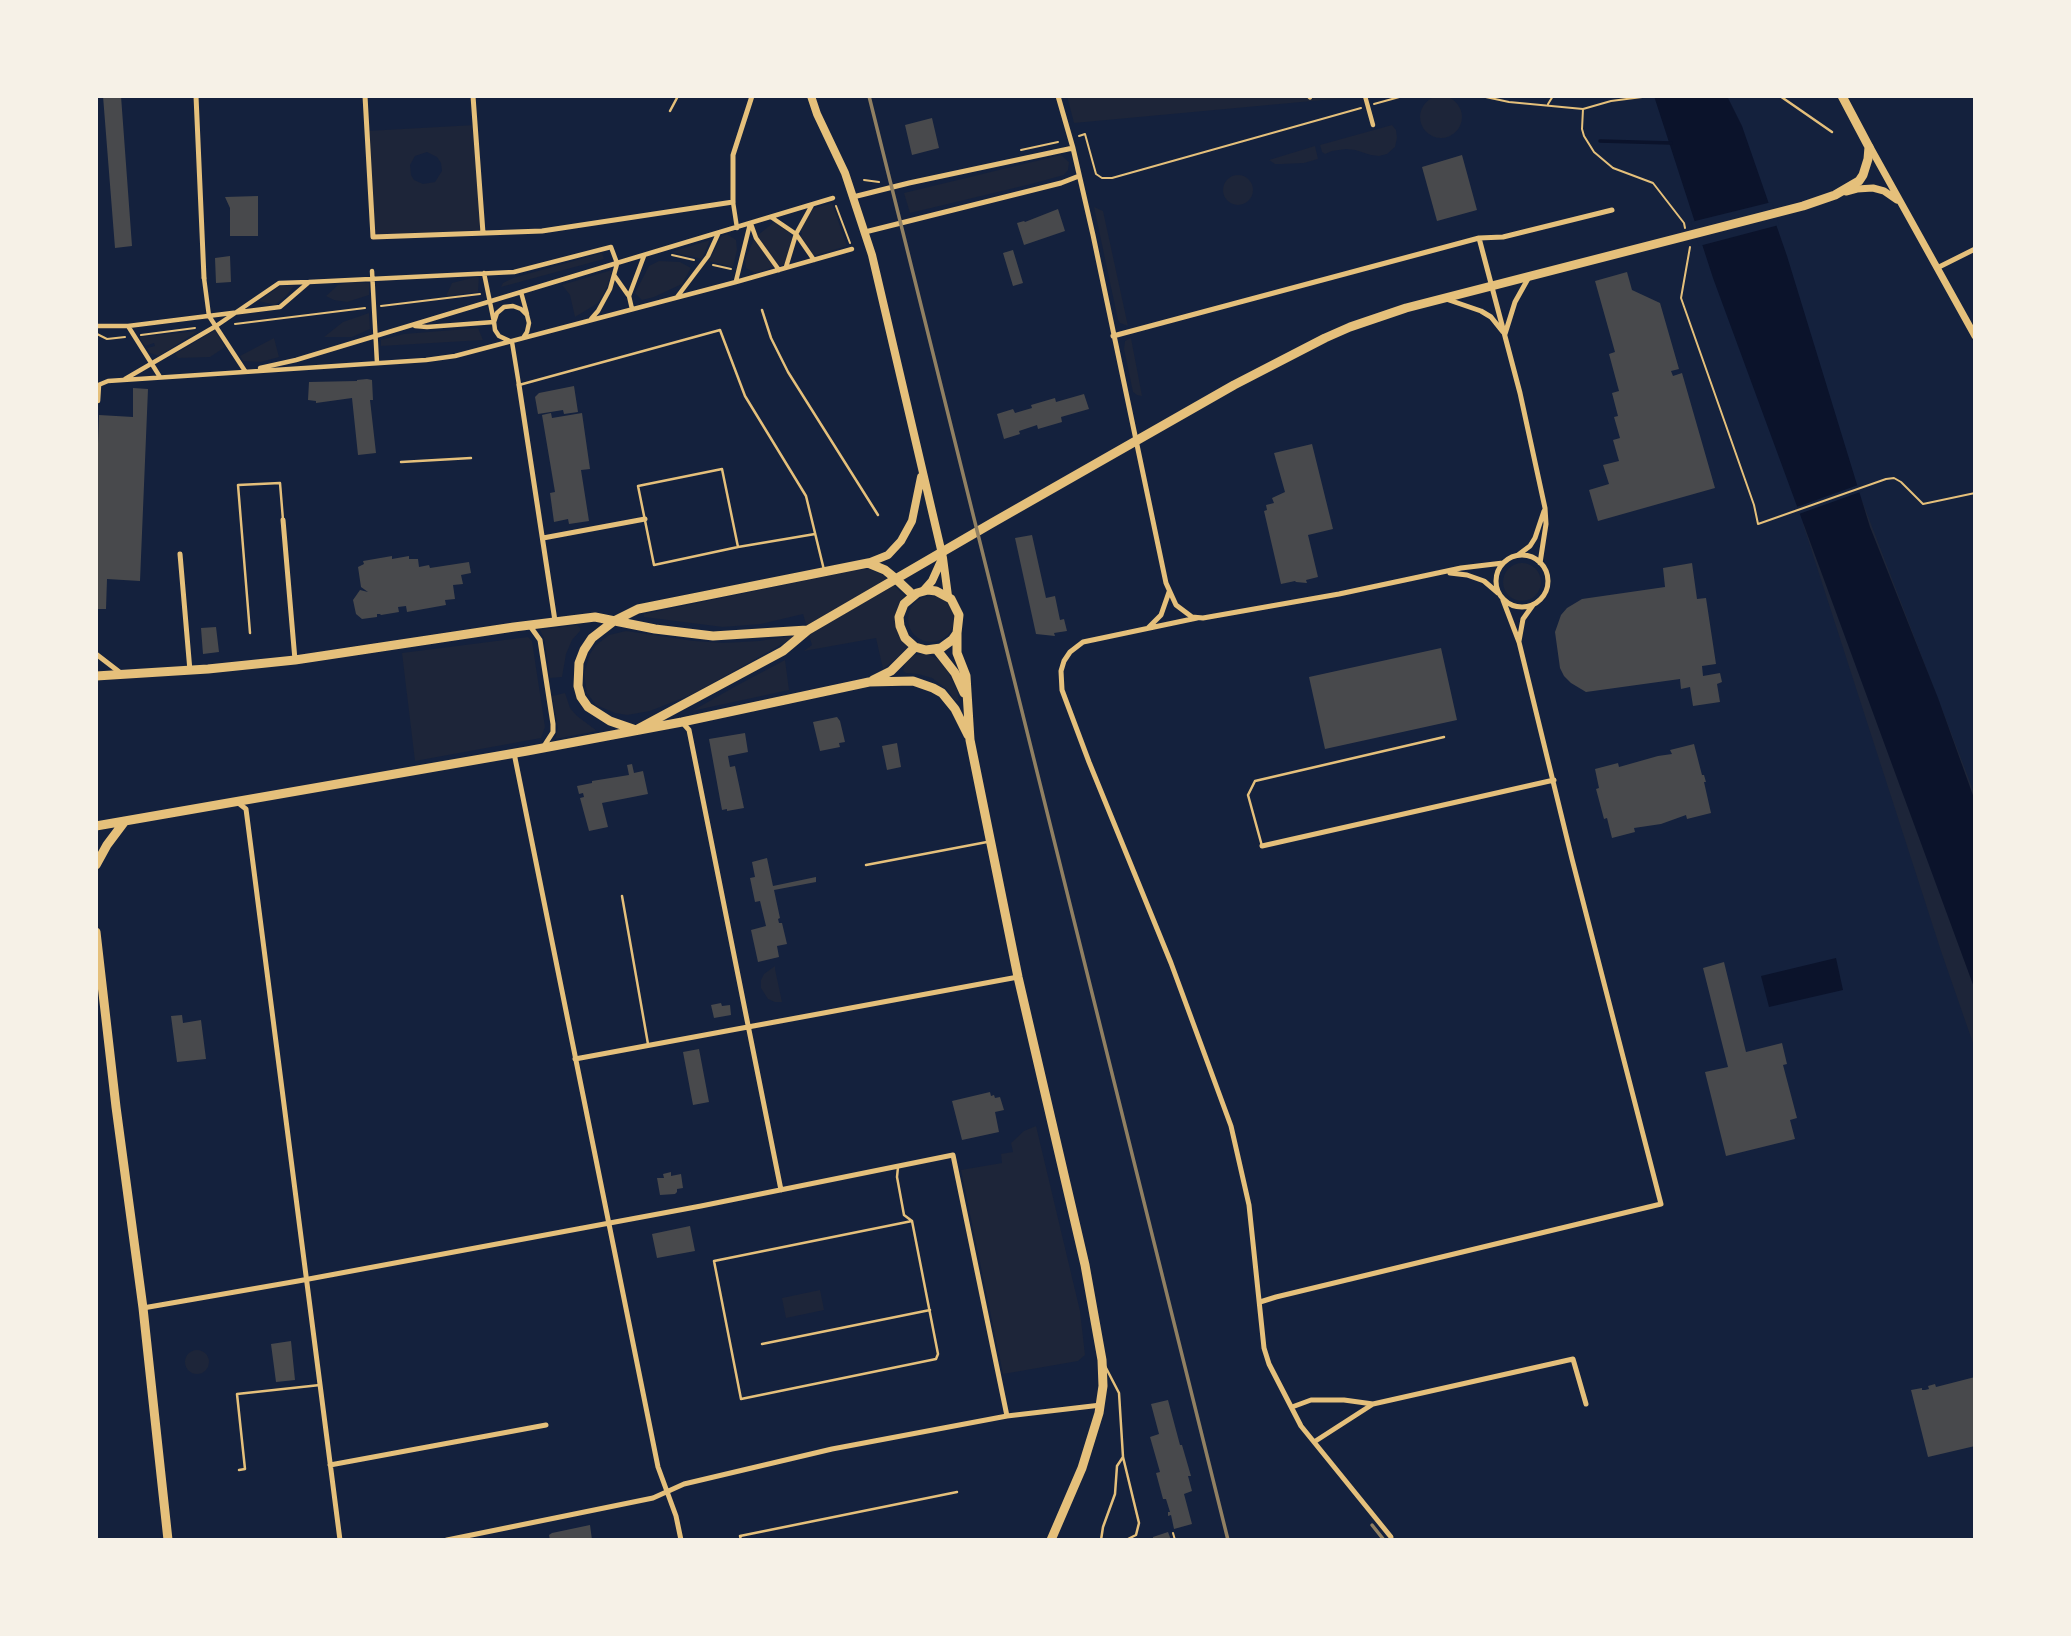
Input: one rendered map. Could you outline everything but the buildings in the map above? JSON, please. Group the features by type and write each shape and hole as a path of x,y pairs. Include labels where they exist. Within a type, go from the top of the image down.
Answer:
{"main road":[{"path":"811,96 845,173 884,301 943,558 948,596"},
{"path":"922,474 912,522 901,541 888,555 869,563 824,573 638,609 614,621 592,638 584,650 577,674 581,697 588,707 598,714 636,730 783,651 808,630 1234,386 1350,327 1406,308 1803,206 1835,195 1849,188 1863,175 1869,146 1842,96"},
{"path":"943,558 932,581 924,590 913,595 902,608 899,622 903,635 915,647 926,650 937,650 949,643 957,633"},
{"path":"869,563 885,570 913,595"},
{"path":"924,590 948,596 960,615 957,653 965,676 970,740 1018,976 1085,1265 1102,1360 1101,1405 1082,1468 1051,1540"},
{"path":"96,676 190,671 295,660 595,617 713,636 808,630"},
{"path":"869,682 891,671 915,647"},
{"path":"937,650 955,673 968,701"},
{"path":"96,826 682,722 869,682 913,681 942,693 955,709 970,740"},
{"path":"96,865 125,821"},
{"path":"96,932 169,1540"}],"street":[{"path":"196,96 204,278 209,316 246,372"},
{"path":"365,96 373,237 542,231 733,202"},
{"path":"474,96 483,233"},
{"path":"737,228 733,202 733,155 752,96"},
{"path":"1058,96 1073,148 1169,592 1181,610 1197,618"},
{"path":"1365,96 1373,125"},
{"path":"1869,146 1975,337"},
{"path":"853,197 1073,148"},
{"path":"865,232 1061,183 1079,176"},
{"path":"1835,195 1873,188 1887,193 1900,203"},
{"path":"246,372 296,360 833,198"},
{"path":"786,268 796,234 812,205"},
{"path":"1114,336 1479,238 1503,237 1612,210"},
{"path":"771,217 796,234 814,260"},
{"path":"750,224 756,238 779,270"},
{"path":"736,282 750,224"},
{"path":"676,298 703,262 718,233"},
{"path":"1479,238 1505,334 1545,508 1546,524 1541,563 1548,577 1548,586 1540,601 1532,605 1516,607 1503,600"},
{"path":"124,380 216,326 279,283 514,272 611,247 617,264 614,275 598,312 590,321"},
{"path":"1937,268 1975,248"},
{"path":"98,401 97,385 108,381 455,356 852,249"},
{"path":"629,296 644,256"},
{"path":"372,271 377,363"},
{"path":"484,273 495,330 499,336 512,342"},
{"path":"614,275 629,296 632,309"},
{"path":"1505,334 1515,302 1529,277"},
{"path":"96,326 128,326 280,307 309,282"},
{"path":"522,292 529,323 523,339"},
{"path":"1445,298 1491,317 1505,334"},
{"path":"494,322 497,313 504,307 513,306 527,315"},
{"path":"411,325 427,327 494,322"},
{"path":"128,326 160,377"},
{"path":"512,342 555,621"},
{"path":"1391,1537 1301,1426 1269,1364 1264,1348 1249,1205 1231,1126 1171,963 1089,762 1060,679 1064,661 1070,652 1083,642 1461,568 1503,563 1530,546 1545,508"},
{"path":"543,538 645,519"},
{"path":"283,520 295,660"},
{"path":"180,554 190,671"},
{"path":"1518,555 1526,555 1541,563"},
{"path":"1498,593 1496,578 1503,563"},
{"path":"1260,1302 1661,1204 1519,642 1498,593 1485,581 1447,572"},
{"path":"1148,628 1161,615 1169,592"},
{"path":"1519,642 1523,619 1532,605"},
{"path":"529,625 540,640 553,724 550,740 542,748"},
{"path":"96,654 122,674"},
{"path":"682,722 689,730 781,1191"},
{"path":"514,753 657,1467 676,1516 681,1540"},
{"path":"1262,846 1554,780"},
{"path":"237,802 246,809 341,1540"},
{"path":"575,1059 1018,976"},
{"path":"96,1033 108,1031"},
{"path":"143,1308 781,1191 953,1155 1007,1416"},
{"path":"1314,1442 1373,1404 1573,1359 1586,1404"},
{"path":"1292,1407 1311,1400 1344,1400 1373,1404"},
{"path":"447,1540 653,1499 684,1484 832,1449 1007,1416 1101,1405"},
{"path":"330,1465 545,1425"}],"lane":[{"path":"670,111 678,96"},
{"path":"1780,96 1832,132"},
{"path":"762,310 771,338 788,372 878,515"},
{"path":"519,385 720,330 745,396 806,496 824,573"},
{"path":"401,462 471,458"},
{"path":"738,547 722,469 638,486 654,565 815,534"},
{"path":"250,633 238,485 280,484 283,520"},
{"path":"1262,846 1248,794 1255,780 1444,737"},
{"path":"866,865 990,842"},
{"path":"622,896 649,1046"},
{"path":"898,1167 897,1177 904,1215 912,1221 930,1310 938,1353 936,1359 741,1399 714,1261 912,1221"},
{"path":"762,1344 930,1310"},
{"path":"1102,1360 1119,1393 1123,1457 1139,1524 1136,1535 1126,1540"},
{"path":"239,1470 245,1469 237,1394 320,1385"},
{"path":"1101,1540 1115,1494 1117,1466 1123,1457"},
{"path":"741,1538 957,1492"}],"path":[{"path":"1079,136 1085,134 1096,174 1102,178 1112,178 1403,96"},
{"path":"1481,96 1509,102 1583,109 1611,101 1650,96"},
{"path":"1548,105 1553,96"},
{"path":"1583,109 1584,136 1594,152 1614,168 1653,183"},
{"path":"833,198 852,249"},
{"path":"673,255 738,271"},
{"path":"96,333 107,339 136,338 488,292"},
{"path":"1681,298 1754,505 1758,524 1886,479 1894,478 1902,482 1923,504 1975,493"},
{"path":"1173,1534 1175,1540"}],"shaded area":[{"path":"1067,96 1366,96 1074,123"},
{"path":"1441,96 1456,102 1462,117 1456,132 1441,138 1426,132 1420,117 1426,102"},
{"path":"1654,96 1727,96 1742,126 1787,256 1870,527 1938,698 1975,801 1975,990 1713,278"},
{"path":"475,125 483,233 373,237 367,131","holes":["427,152 437,157 442,171 435,182 423,184 414,180 410,165 415,156"]},
{"path":"1392,125 1397,138 1395,147 1387,154 1379,156 1346,149 1325,154 1322,152 1320,145"},
{"path":"1315,146 1318,159 1281,164 1269,160"},
{"path":"1061,155 1069,162 1064,175 910,213 904,193"},
{"path":"1238,175 1249,179 1253,190 1249,201 1238,205 1227,201 1223,190 1227,179"},
{"path":"832,203 847,246 813,256 800,238 801,229 812,209"},
{"path":"1094,207 1103,211 1128,326 1118,320"},
{"path":"774,222 790,233 792,238 785,264 779,266 757,236"},
{"path":"727,234 736,240 733,267 709,261 721,237"},
{"path":"754,239 775,267 755,273 746,268 745,260"},
{"path":"710,240 702,259 671,252"},
{"path":"602,253 604,259 501,287 513,278"},
{"path":"659,261 680,262 691,268 682,284 642,300 635,293 649,266"},
{"path":"612,270 598,303 575,317 570,295 562,285"},
{"path":"479,276 478,292 446,296 452,283"},
{"path":"369,283 369,295 347,302 326,296 338,285"},
{"path":"280,286 294,286 275,305 259,301"},
{"path":"369,313 370,329 352,337 324,337 343,322"},
{"path":"478,328 483,340 381,346 381,340 404,334"},
{"path":"215,330 225,347 210,357 178,358 175,354"},
{"path":"198,331 159,356 150,353 147,348 155,346 154,343 145,346 139,337"},
{"path":"274,338 279,357 261,362 243,361 240,356"},
{"path":"1131,338 1142,396 1133,392 1124,349 1125,341"},
{"path":"1861,498 1975,795 1975,1049 1803,524"},
{"path":"1522,563 1535,569 1541,582 1535,595 1522,601 1509,595 1503,582 1509,569"},
{"path":"869,569 883,575 905,596 899,603 896,615 908,646 883,669 876,638 804,651 812,645 803,614 761,624 723,627 644,617 644,614"},
{"path":"931,596 947,603 954,619 947,635 931,642 915,635 908,619 915,603"},
{"path":"577,625 580,631 572,640 566,654 562,677 550,678 544,638 540,630"},
{"path":"626,631 723,643 791,636 793,638 693,694 650,711 627,715 596,705 587,693 584,674 595,646 609,635"},
{"path":"528,637 532,641 545,727 541,738 415,761 402,653"},
{"path":"925,653 938,659 946,668 957,690 959,701 955,701 948,690 932,678 903,671 911,656"},
{"path":"785,660 789,690 692,711 736,686"},
{"path":"565,693 570,708 597,731 555,739 558,728 552,696"},
{"path":"1836,958 1843,990 1769,1007 1761,976"},
{"path":"775,966 782,1002 768,999 761,988 764,974"},
{"path":"1036,1126 1080,1311 1085,1355 1078,1361 1003,1374 961,1170 1002,1163 1001,1154 1013,1152 1011,1143 1024,1131"},
{"path":"820,1290 824,1310 786,1318 782,1298"},
{"path":"197,1350 208,1357 209,1362 202,1373 197,1374 186,1367 185,1362 192,1351"}],"pier":[{"path":"1772,202 1779,225 1699,246 1691,222"},
{"path":"1861,484 1863,491 1796,515 1794,508"}],"waterway":[{"path":"1600,141 1671,143"}],"railway":[{"path":"869,96 1228,1540"},
{"path":"1372,1525 1384,1540"}]}
